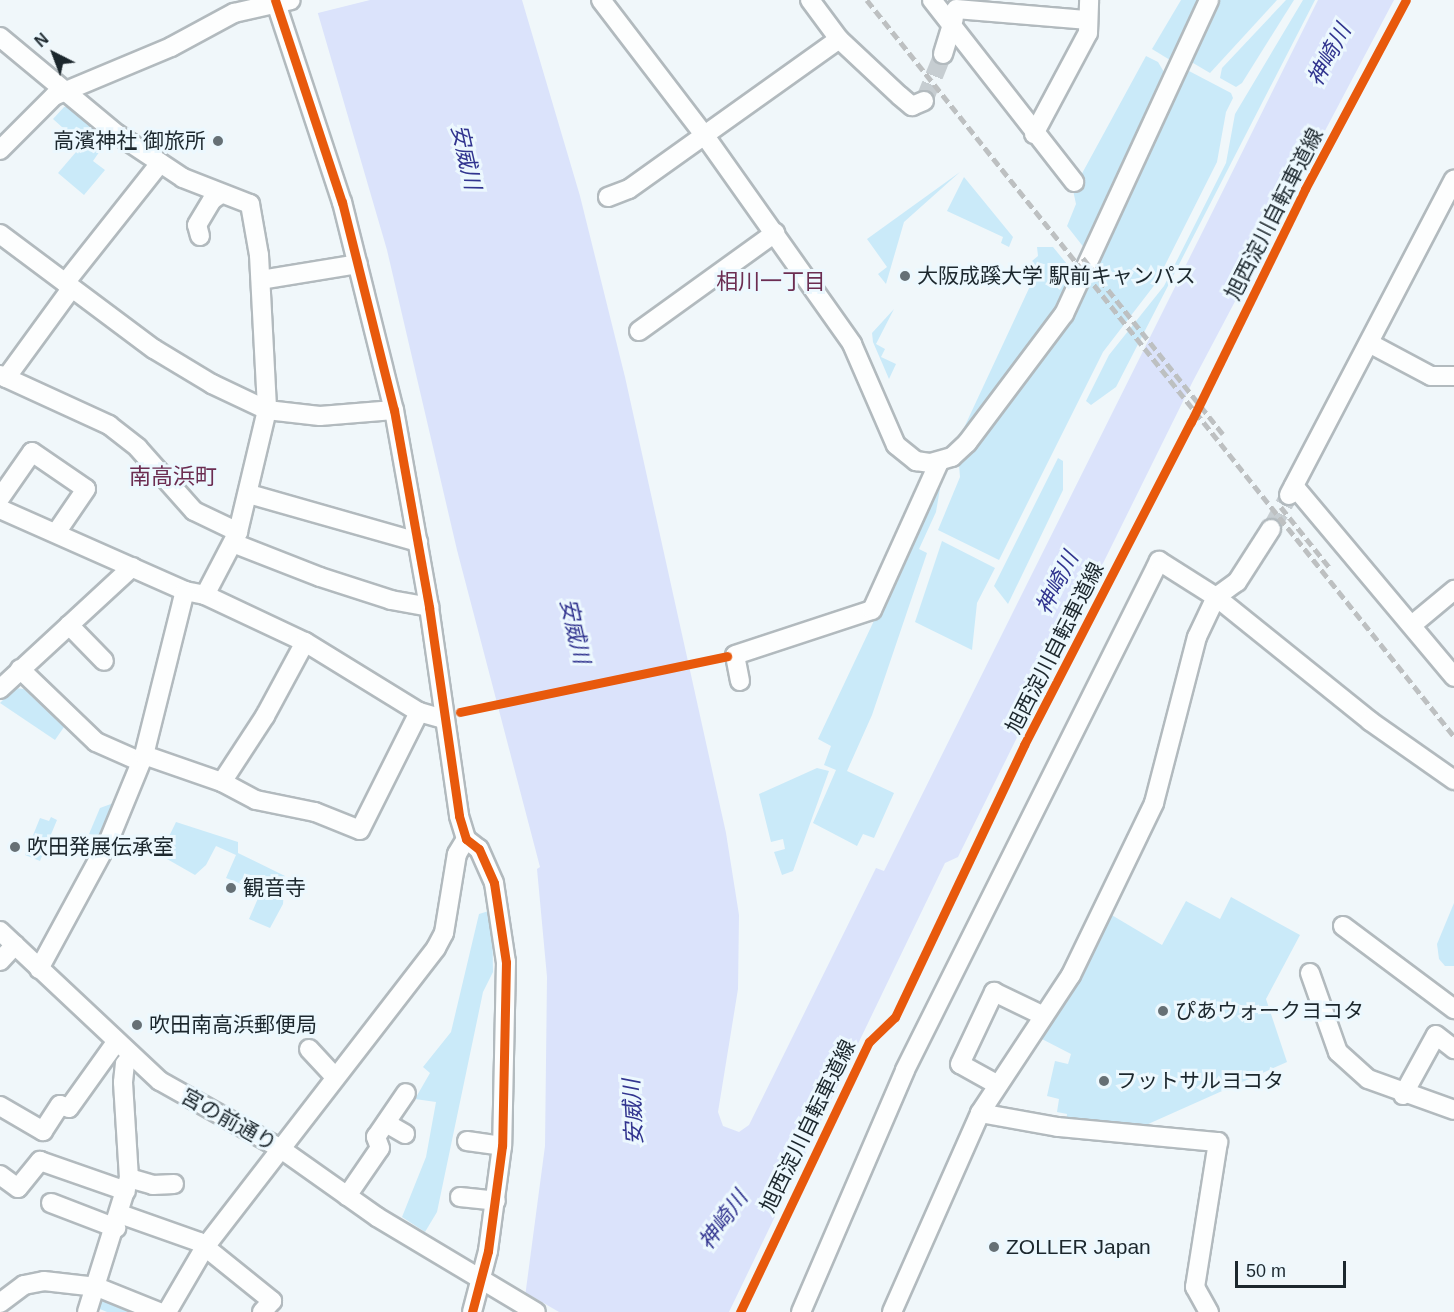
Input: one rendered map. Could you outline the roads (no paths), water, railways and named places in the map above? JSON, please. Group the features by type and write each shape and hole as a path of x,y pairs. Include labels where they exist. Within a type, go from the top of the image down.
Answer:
{"street":[{"path":"601,0 705,136 852,344 896,445 916,461 939,462"},
{"path":"810,0 838,39 909,104 916,106 924,101"},
{"path":"932,0 955,12 1086,20"},
{"path":"1035,134 1088,33 1086,20 1089,0"},
{"path":"740,681 735,655 872,610 939,462 967,443 1064,315 1209,0"},
{"path":"0,150 43,105 65,91 171,47 228,7 282,1 358,264 394,410 429,607 459,816 466,839 479,849 494,883 506,962 502,1146 484,1282 472,1312"},
{"path":"943,54 955,12"},
{"path":"955,12 1035,134 1074,182"},
{"path":"0,37 117,134 160,163 183,178 250,204 261,280 267,410 249,494 235,537 206,595"},
{"path":"608,197 629,189 838,39"},
{"path":"160,163 3,377 109,425 138,448 194,511 235,537 320,578 391,600 429,607"},
{"path":"1454,180 1292,491 1412,625 1454,677"},
{"path":"200,236 197,225 212,200 221,194"},
{"path":"639,331 775,233"},
{"path":"0,234 154,349 212,384 267,410 320,416 394,410"},
{"path":"261,280 358,264"},
{"path":"1369,343 1431,376 1454,376"},
{"path":"0,498 32,452 86,489 56,534"},
{"path":"249,494 418,542"},
{"path":"0,509 185,591 206,595 305,642 419,712 444,719"},
{"path":"892,1312 980,1113 1071,975 1154,803 1197,637 1216,597 1238,582 1271,529"},
{"path":"801,1312 905,1070 1159,561 1216,597 1370,721 1454,780"},
{"path":"0,689 132,567"},
{"path":"1412,625 1454,590"},
{"path":"39,969 109,840 142,758 185,591"},
{"path":"69,625 104,662"},
{"path":"222,782 265,716 305,642"},
{"path":"20,669 96,742 222,782 256,800 315,812 360,830 419,712"},
{"path":"167,1312 205,1247 436,948 444,933 457,854 466,839"},
{"path":"1343,926 1454,1009"},
{"name":"宮の前通り","path":"0,931 160,1081 281,1149 347,1196 536,1312"},
{"path":"0,961 15,945"},
{"path":"1310,973 1338,1052 1368,1080 1403,1095 1454,1110"},
{"path":"998,1085 960,1065 994,992 1044,1016"},
{"path":"1403,1095 1436,1035 1454,1049"},
{"path":"0,1106 44,1131 60,1106 69,1108 117,1041"},
{"path":"309,1049 335,1077"},
{"path":"87,1312 118,1221 127,1185 123,1082 125,1064 132,1055"},
{"path":"347,1196 380,1148 376,1137 406,1093"},
{"path":"980,1113 1058,1127 1218,1142 1195,1287 1209,1312"},
{"path":"386,1123 405,1134"},
{"path":"467,1141 502,1146"},
{"path":"0,1175 18,1188 40,1161 127,1185 174,1184"},
{"path":"460,1197 496,1202"},
{"path":"51,1203 205,1247 272,1301 262,1312"},
{"path":"0,1303 24,1285 44,1281 97,1287 159,1312"}],"water":[{"path":"314,0 522,0 580,196 625,377 726,833 739,915 738,989 718,1112 723,1126 739,1132 749,1125 876,868 884,871 1318,0 1394,0 1193,381 958,857 945,863 729,1312 523,1312 545,1146 547,977 537,869 540,867 457,550 387,250"}],"tunnel":[{"path":"924,101 943,54"},
{"path":"1271,529 1289,495"}],"railway":[{"path":"867,0 1454,736"},
{"path":"1083,258 1223,434"},
{"path":"1281,507 1330,568"}],"place":[{"name":"高濱神社 御旅所","path":"218,141"},
{"name":"大阪成蹊大学 駅前キャンパス","path":"905,276"},
{"name":"吹田発展伝承室","path":"15,847"},
{"name":"観音寺","path":"231,888"},
{"name":"ぴあウォークヨコタ","path":"1163,1011"},
{"name":"吹田南高浜郵便局","path":"137,1025"},
{"name":"フットサルヨコタ","path":"1104,1081"},
{"name":"ZOLLER Japan","path":"994,1247"}],"district":[{"name":"相川一丁目","path":"771,282"},
{"name":"南高浜町","path":"173,477"}],"water label":[{"name":"神崎川","path":"1329,55"},
{"name":"安威川","path":"466,157"},
{"name":"神崎川","path":"1057,583"},
{"name":"安威川","path":"575,631"},
{"name":"安威川","path":"633,1112"},
{"name":"神崎川","path":"723,1220"}]}
